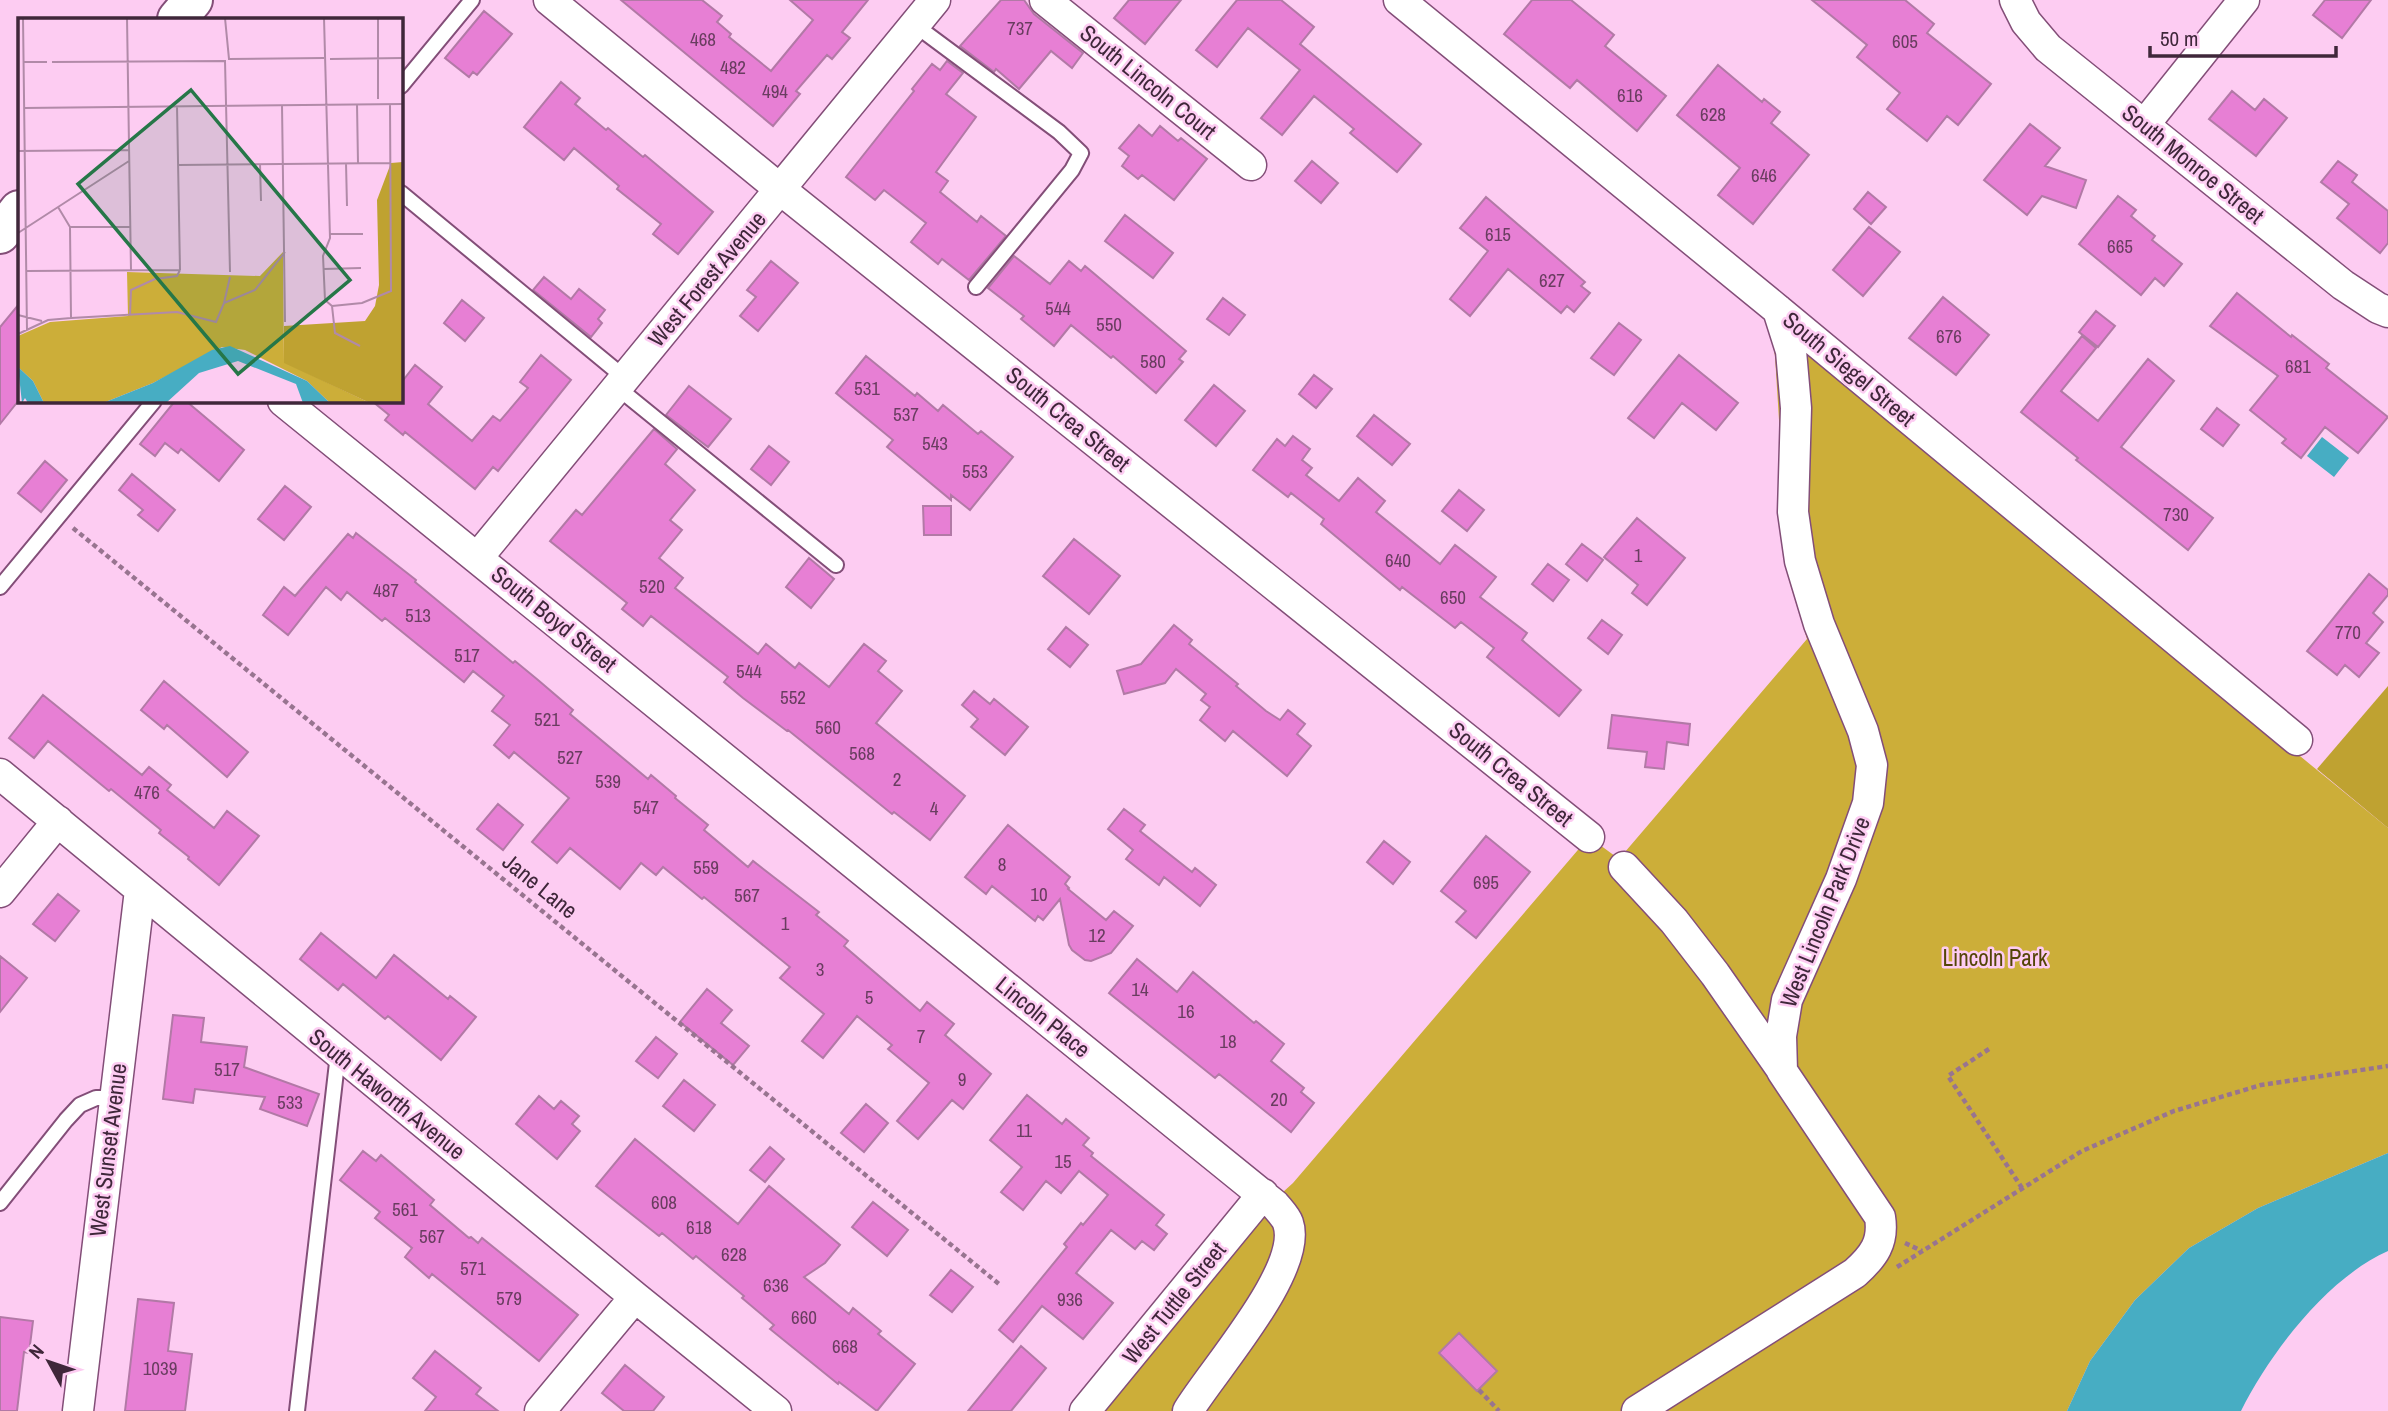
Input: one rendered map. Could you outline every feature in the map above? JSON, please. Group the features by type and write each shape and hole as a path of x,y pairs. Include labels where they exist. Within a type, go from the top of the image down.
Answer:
{"street":[{"path":"178,18 193,0"},
{"name":"South Crea Street","path":"548,0 1589,837"},
{"name":"West Forest Avenue","path":"478,557 935,0"},
{"name":"South Lincoln Court","path":"1045,0 1251,165"},
{"name":"South Siegel Street","path":"1399,0 1779,310 2297,740"},
{"name":"South Monroe Street","path":"2015,0 2026,22 2048,48 2343,285 2388,312"},
{"path":"2144,125 2244,0"},
{"path":"0,234 18,211"},
{"name":"West Lincoln Park Drive","path":"1779,310 1791,351 1796,408 1793,512 1800,561 1819,624 1863,731 1872,765 1868,803 1841,879 1787,1000 1780,1036 1782,1071"},
{"name":"South Boyd Street","path":"284,402 824,840"},
{"name":"South Haworth Avenue","path":"0,774 776,1411"},
{"path":"0,892 58,821"},
{"name":"Lincoln Place","path":"824,840 1263,1194"},
{"path":"1624,867 1674,921 1715,974 1880,1217 1882,1233 1866,1263 1856,1273 1637,1411"},
{"name":"West Sunset Avenue","path":"78,1411 140,890"},
{"path":"1188,1411 1225,1361 1276,1282 1289,1246 1288,1223 1263,1194"},
{"name":"West Tuttle Street","path":"1085,1411 1263,1194"},
{"path":"540,1411 635,1297"}],"lane":[{"path":"402,85 472,0"},
{"path":"915,25 1059,132 1081,153 1072,170 976,287"},
{"path":"402,194 836,565"},
{"path":"0,587 153,402"},
{"path":"297,1411 338,1054"},
{"path":"0,1203 80,1105 96,1098 114,1098"}],"path":[{"name":"Jane Lane","path":"59,516 999,1284"},
{"path":"1989,1049 1948,1076 2022,1188"},
{"path":"1891,1270 2082,1151 2174,1111 2261,1085 2388,1066"},
{"path":"1479,1390 1499,1411"}],"green space":[{"name":"Lincoln Park","path":"1769,322 2388,828 2388,1153 2258,1208 2189,1248 2135,1300 2090,1361 2067,1411 1099,1411 1263,1210 1293,1183 1589,837 1619,859 1807,639 1789,580 1775,356"}],"shaded area":[{"path":"2388,686 2388,828 2317,769"}],"water":[{"path":"2322,437 2349,458 2334,477 2307,456"},
{"path":"2388,1153 2388,1251 2365,1263 2322,1298 2284,1342 2241,1411 2067,1411 2090,1361 2135,1300 2189,1248 2258,1208"}],"building":[{"path":"621,0 702,0 722,16 717,22 731,34 729,37 771,71 813,20 790,0 868,0 842,32 850,38 832,59 827,55 796,91 800,94 773,126"},
{"path":"1001,0 1024,0 1034,14 1083,53 1072,68 1051,51 1019,89 996,69 994,72 960,46"},
{"path":"1129,0 1181,0 1145,44 1114,18"},
{"path":"1237,0 1281,0 1314,27 1300,44 1421,144 1397,172 1350,133 1354,129 1314,96 1282,135 1261,118 1300,70 1248,28 1217,67 1196,50"},
{"path":"1532,0 1571,0 1614,35 1605,46 1666,96 1637,131 1577,80 1570,88 1504,34"},
{"path":"1812,0 1905,0 1934,24 1927,33 1991,84 1958,125 1947,116 1927,141 1887,109 1900,93 1857,57 1867,45"},
{"path":"2325,0 2371,0 2342,38 2313,15"},
{"path":"484,11 512,34 477,75 473,72 469,77 445,58"},
{"path":"947,61 963,73 946,94 976,117 936,172 948,181 940,192 977,222 981,216 1006,236 969,280 942,259 938,264 911,242 926,223 884,190 875,200 846,177 932,64 940,70"},
{"path":"1718,65 1762,102 1764,99 1780,112 1771,123 1809,155 1753,224 1718,195 1740,168 1677,115"},
{"path":"561,82 580,98 575,104 643,157 645,155 713,212 678,254 653,234 661,224 617,189 619,186 574,148 564,160 524,127"},
{"path":"2232,91 2255,110 2264,99 2287,118 2256,156 2209,119"},
{"path":"2030,124 2060,148 2045,166 2086,180 2076,208 2042,196 2027,215 1984,180"},
{"path":"1139,125 1152,136 1160,126 1178,141 1181,138 1207,159 1174,200 1142,175 1138,179 1122,166 1129,156 1119,148"},
{"path":"1312,161 1338,183 1321,203 1295,181"},
{"path":"2338,161 2357,175 2352,182 2388,211 2388,243 2380,253 2337,218 2349,204 2321,182"},
{"path":"1868,192 1886,207 1871,224 1854,209"},
{"path":"2118,196 2136,210 2131,216 2155,236 2152,240 2182,264 2164,286 2155,278 2141,295 2079,244"},
{"path":"1486,197 1585,282 1581,286 1590,293 1574,312 1567,306 1561,313 1508,269 1470,316 1450,299 1488,251 1460,228"},
{"path":"1125,215 1173,253 1153,278 1105,241"},
{"path":"1869,227 1900,252 1863,296 1833,270"},
{"path":"1014,256 1050,284 1069,261 1081,271 1085,266 1186,351 1179,359 1183,362 1156,393 1071,325 1054,346 1021,319 1024,316 988,288"},
{"path":"771,261 798,283 758,331 740,316 756,297 747,290"},
{"path":"544,277 571,299 579,289 605,310 598,319 602,323 591,337 533,290"},
{"path":"2237,293 2329,364 2326,368 2388,417 2358,453 2325,427 2301,458 2282,443 2286,439 2250,410 2278,376 2210,326"},
{"path":"1943,297 1989,335 1956,375 1909,338"},
{"path":"1223,298 1245,315 1229,335 1207,319"},
{"path":"462,300 484,318 465,341 444,323"},
{"path":"18,305 18,401 0,424 0,327"},
{"path":"2096,311 2115,326 2098,347 2079,332"},
{"path":"1619,323 1641,340 1614,375 1591,358"},
{"path":"2082,336 2096,348 2061,391 2098,421 2148,359 2174,381 2121,447 2213,518 2188,550 2021,412"},
{"path":"541,355 571,380 498,471 493,467 475,489 405,432 403,435 385,420 389,415 373,402 402,402 402,382 415,365 442,387 428,404 472,441 493,416 500,421 528,388 520,382"},
{"path":"1679,355 1738,403 1716,430 1682,403 1654,438 1628,418"},
{"path":"866,356 915,396 917,393 938,411 943,405 978,434 981,431 1013,457 970,510 951,495 951,500 887,447 893,440 836,393"},
{"path":"1314,375 1332,389 1316,408 1299,394"},
{"path":"1214,385 1245,411 1216,446 1185,420"},
{"path":"689,386 731,419 708,447 666,415"},
{"path":"174,402 187,402 244,450 219,481 181,449 178,453 165,443 155,456 140,444"},
{"path":"2217,408 2239,425 2223,446 2201,429"},
{"path":"1374,415 1410,444 1392,465 1357,436"},
{"path":"654,429 677,449 665,464 695,490 670,520 682,530 659,558 683,578 675,588 758,654 766,644 795,668 799,663 829,687 864,644 886,661 878,671 902,691 876,723 965,796 930,840 894,812 892,814 788,730 743,698 724,682 728,677 651,616 643,626 622,609 627,603 550,541 576,510 582,515"},
{"path":"1293,436 1310,449 1302,460 1312,468 1306,475 1339,501 1358,478 1385,501 1376,512 1440,564 1455,545 1496,577 1480,597 1527,633 1522,640 1581,690 1559,716 1487,657 1494,648 1461,622 1455,628 1402,587 1400,590 1321,524 1324,519 1291,493 1288,497 1253,470 1277,439 1285,446"},
{"path":"769,446 789,462 771,485 751,469"},
{"path":"45,461 67,480 41,512 18,493"},
{"path":"132,474 175,510 158,531 138,515 143,510 119,490"},
{"path":"285,486 311,507 284,540 258,519"},
{"path":"1459,490 1484,510 1467,531 1442,511"},
{"path":"923,506 951,506 951,535 924,535"},
{"path":"1637,518 1685,558 1647,605 1632,593 1638,585 1604,557"},
{"path":"356,533 513,663 515,661 538,680 573,710 570,714 648,779 651,775 676,796 675,798 708,825 704,830 748,867 753,861 819,912 816,915 848,941 844,946 920,1011 927,1002 954,1024 945,1035 991,1074 963,1109 952,1100 918,1139 897,1121 929,1083 888,1049 892,1045 857,1016 823,1058 802,1041 824,1014 780,978 790,967 704,897 702,899 663,867 656,875 641,863 620,889 570,848 557,863 532,842 569,798 514,752 509,758 494,745 510,725 492,711 504,696 473,671 464,682 385,618 382,621 347,592 341,600 326,587 288,635 263,615 284,587 295,596 348,534 353,538"},
{"path":"1074,539 1120,576 1089,614 1043,576"},
{"path":"1582,544 1603,560 1587,581 1566,564"},
{"path":"809,558 834,579 811,608 786,587"},
{"path":"1548,564 1569,580 1553,601 1532,584"},
{"path":"2369,574 2388,590 2388,595 2373,613 2383,622 2366,643 2379,653 2359,677 2345,665 2337,675 2307,651"},
{"path":"1602,620 1622,635 1608,654 1588,638"},
{"path":"1174,625 1192,640 1189,644 1266,711 1280,720 1288,710 1305,724 1297,734 1311,746 1287,776 1233,731 1225,741 1200,720 1210,707 1201,700 1206,694 1176,669 1165,683 1124,694 1117,671 1141,664"},
{"path":"1066,627 1088,645 1070,667 1048,649"},
{"path":"164,681 248,752 227,777 167,725 164,729 141,710"},
{"path":"974,691 990,704 994,699 1028,727 1005,755 971,727 978,719 962,705"},
{"path":"43,695 142,775 149,767 171,785 167,790 214,828 227,811 259,836 219,885 159,833 161,830 48,741 34,758 9,738"},
{"path":"1612,715 1690,724 1688,745 1667,742 1664,769 1645,767 1647,752 1608,748"},
{"path":"498,804 523,825 503,850 477,829"},
{"path":"1124,809 1145,825 1140,831 1192,872 1195,868 1216,885 1200,906 1164,877 1159,885 1126,859 1133,850 1108,829"},
{"path":"1008,825 1070,877 1065,884 1068,889 1106,920 1114,911 1133,926 1111,953 1091,961 1085,960 1072,950 1060,899 1043,920 1038,916 1035,921 992,886 986,894 965,877"},
{"path":"1486,836 1530,872 1476,938 1456,922 1466,911 1441,891"},
{"path":"1384,841 1410,862 1393,884 1367,862"},
{"path":"58,894 79,911 55,941 33,924"},
{"path":"321,933 376,978 394,955 448,999 450,996 476,1017 441,1060 388,1016 385,1019 343,984 338,990 300,959"},
{"path":"0,956 27,978 0,1012"},
{"path":"1137,959 1177,992 1193,972 1254,1023 1256,1021 1284,1044 1271,1061 1304,1088 1301,1092 1314,1103 1291,1132 1219,1074 1215,1078 1109,993"},
{"path":"707,989 732,1010 721,1023 749,1046 733,1065 680,1022"},
{"path":"173,1015 204,1018 201,1042 247,1047 244,1067 319,1094 307,1126 260,1109 265,1097 195,1089 193,1103 163,1099"},
{"path":"656,1037 677,1054 658,1078 636,1061"},
{"path":"684,1080 715,1105 694,1131 663,1106"},
{"path":"1027,1095 1062,1124 1066,1119 1089,1138 1083,1145 1093,1153 1091,1156 1164,1215 1156,1225 1167,1234 1154,1250 1142,1241 1135,1249 1111,1230 1076,1273 1113,1303 1083,1339 1042,1306 1013,1342 999,1330 1067,1247 1064,1244 1108,1195 1079,1171 1061,1193 1046,1181 1023,1210 1001,1192 1022,1167 990,1140"},
{"path":"539,1096 554,1109 561,1101 579,1116 572,1124 580,1131 557,1159 516,1124"},
{"path":"866,1104 888,1123 864,1152 841,1133"},
{"path":"635,1139 738,1224 769,1186 840,1245 825,1263 804,1277 849,1314 853,1308 881,1331 878,1334 915,1364 877,1411 839,1382 838,1384 770,1329 774,1325 696,1256 693,1259 662,1233 659,1236 596,1186"},
{"path":"770,1147 784,1159 765,1182 750,1170"},
{"path":"363,1151 376,1161 381,1155 434,1200 430,1205 469,1238 478,1243 482,1238 578,1315 539,1361 432,1274 429,1278 405,1257 412,1248 375,1218 380,1212 340,1180"},
{"path":"873,1202 908,1230 887,1256 852,1227"},
{"path":"951,1270 973,1287 952,1312 930,1295"},
{"path":"138,1299 174,1303 168,1351 192,1354 185,1411 125,1411"},
{"path":"0,1317 33,1321 29,1353 24,1352 17,1411 0,1411"},
{"path":"1459,1333 1497,1371 1477,1391 1439,1353"},
{"path":"1021,1346 1046,1368 1011,1411 968,1411"},
{"path":"435,1351 481,1388 476,1394 498,1411 425,1411 436,1397 413,1378"},
{"path":"625,1365 664,1397 653,1411 624,1411 602,1393"}]}
